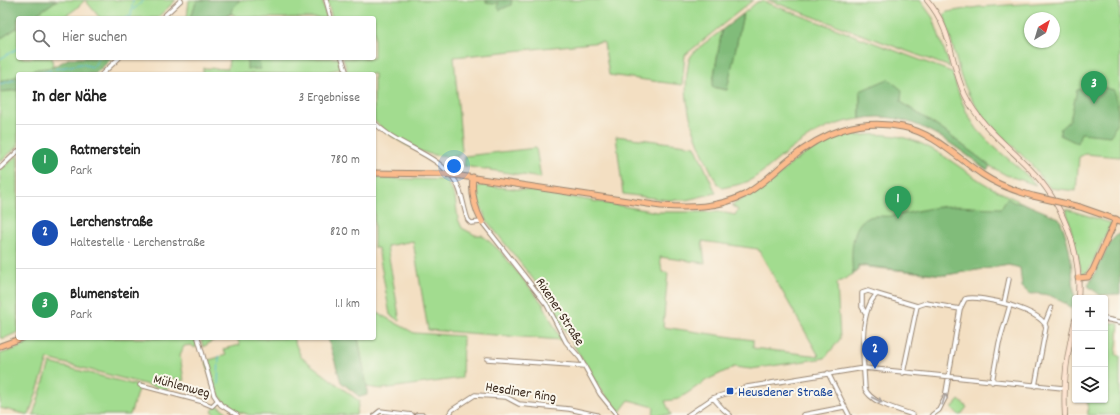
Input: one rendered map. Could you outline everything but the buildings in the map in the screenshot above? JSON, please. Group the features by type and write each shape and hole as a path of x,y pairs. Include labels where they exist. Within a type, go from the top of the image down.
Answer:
{"main road":[{"path":"376,173 442,174 473,177 661,206 687,207 719,204 757,188 804,148 821,137 842,128 866,124 896,126 916,131 941,144 984,176 1012,190 1118,220 1093,270 1088,276 1078,278"},
{"path":"473,177 472,191 474,204 482,222"},
{"path":"0,346 16,340"}],"street":[{"path":"164,16 181,0"},
{"path":"326,0 330,16"},
{"path":"927,0 938,15 948,37 965,94 977,115 989,130 1029,168 1049,192 1059,209 1072,242 1078,278 1078,295"},
{"path":"104,72 117,60"},
{"path":"343,60 346,72"},
{"path":"376,124 391,137 434,160 446,169 455,181 460,192 468,220 474,223 482,222"},
{"path":"0,168 16,153"},
{"name":"Rixener Straße","path":"482,222 542,298 566,342 585,366 600,394 617,415"},
{"path":"1004,303 1009,279"},
{"path":"866,314 862,307 862,293 868,292 916,306 926,302 960,309"},
{"path":"877,294 866,314 863,337 865,389 870,396 913,415"},
{"path":"932,415 939,410 943,402 960,309 965,299 971,297 1004,303 1042,319 1045,323"},
{"path":"992,382 999,343 1010,305"},
{"path":"903,373 916,306"},
{"path":"1035,386 1045,323 1051,308"},
{"path":"1108,320 1120,322"},
{"path":"1065,415 1063,388 1067,355 1072,331"},
{"name":"Mühlenweg","path":"198,340 207,374 218,401 237,415"},
{"path":"487,359 585,366"},
{"path":"688,415 713,398 747,386 864,368 948,378 1063,388"},
{"path":"828,374 849,415"},
{"name":"Mühlenweg","path":"140,385 200,401 212,406 218,401"},
{"name":"Hesdiner Ring","path":"449,415 452,410 476,395 506,397 519,404 565,408 597,415"},
{"path":"713,398 730,415"},
{"path":"803,415 844,407"},
{"path":"375,415 380,411 412,415"},
{"path":"417,415 423,415"}],"green space":[{"path":"0,0 57,0 34,16 16,16 16,28 0,39"},
{"path":"57,0 85,0 72,12 64,16 34,16"},
{"path":"85,0 176,0 159,16 98,16"},
{"path":"189,0 322,0 326,16 234,16 234,14 224,16 187,16"},
{"path":"197,0 240,0 232,9 231,14 222,16 191,16"},
{"path":"327,0 753,0 685,55 682,85 609,75 604,43 602,42 454,57 462,151 458,156 447,157 412,148 382,128 376,122 376,72 347,72 344,60 376,60 376,16 331,16"},
{"path":"486,0 512,0 511,5 500,10 497,6 499,2 493,4 486,2"},
{"path":"768,0 920,0 933,18 950,67"},
{"path":"1079,0 1120,0 1120,157 1085,154 1079,157 1076,191 1050,188 1031,164 984,118 969,95 961,77 944,15 947,12 978,7"},
{"path":"762,1 952,72 965,108 977,129 993,146 1036,185 1006,175 990,166 944,131 901,102 860,91 860,119 838,124 808,137 749,181 722,188 717,183 704,157 690,116 686,87 689,61 692,54 722,30 712,87 726,90 743,14 757,2"},
{"path":"743,14 727,90 712,87 722,30"},
{"path":"16,28 16,60 52,60 53,67 28,72 16,72 16,77 0,82 0,39"},
{"path":"66,60 110,60 97,72 29,72 37,69 53,67"},
{"path":"229,60 340,60 342,68 327,72 203,72 203,68 228,69"},
{"path":"247,60 259,60 261,69 247,69"},
{"path":"16,77 16,90 0,92 0,82"},
{"path":"888,79 902,90 901,102 944,131 990,166 987,170 944,139 912,123 878,117 860,119 860,91"},
{"path":"1098,86 1114,90 1116,96 1118,114 1116,126 1110,136 1081,133 1077,143 1060,135 1060,129 1070,120 1077,90"},
{"path":"16,90 16,148 0,162 0,92"},
{"path":"846,132 856,134 856,136 892,136 907,139 934,150 988,186 1026,204 1072,271 1074,295 1072,296 1065,278 1012,239 1009,265 945,275 857,266 857,272 837,283 840,339 825,358 751,369 734,367 705,381 679,399 665,401 671,415 653,415 654,407 629,400 619,413 596,383 541,289 487,221 477,198 476,188 481,185 541,192 657,212 720,212 735,215 738,210 732,205 771,183 791,164 823,141","holes":["702,241 758,249 819,356 753,348 753,340 663,327 668,273 662,272 660,257 705,263"]},
{"path":"616,136 695,146 716,193 686,200 668,200 623,194"},
{"path":"536,148 541,178 464,166 465,156"},
{"path":"16,157 16,333 5,338 0,338 0,170"},
{"path":"376,178 446,180 455,197 458,219 462,228 475,235 482,235 500,251 543,304 561,340 428,330 413,241 387,246 400,321 390,315 378,248 376,248"},
{"path":"1007,198 1013,202 1028,205 1059,218 1067,239 1071,260 1074,295 1072,295 1071,308 1052,296 1030,294 1022,287 1020,268 1009,265 945,275 858,265 858,271 853,274 852,253 854,237 860,223 868,217 892,216 949,206 1001,208"},
{"path":"1066,209 1111,223 1090,268 1086,273 1082,274"},
{"path":"1118,234 1120,234 1120,294 1100,295 1088,286 1111,241"},
{"path":"376,312 414,333 463,336 462,378 382,389 367,387 358,340 376,340"},
{"path":"1108,322 1119,324 1116,355 1120,356 1120,415 1088,415 1087,403 1108,403"},
{"path":"32,340 197,340 198,345 195,348 191,345 184,346 180,355 184,381 171,378 167,390 48,359 29,415 0,408 0,354 18,348"},
{"path":"201,340 214,340 203,347"},
{"path":"238,340 294,340 301,357 359,401 356,415 249,415 237,411 223,401 219,396 213,384 206,361 226,355 223,349 240,345"},
{"path":"329,340 358,340 367,387 367,395 360,397 341,382"},
{"path":"50,363 139,386 130,415 33,415"},
{"path":"959,400 967,407 961,415 959,415 952,408"},
{"path":"217,405 231,415 215,415 212,411"}],"waterway":[{"path":"131,16 133,0"},
{"path":"133,10 144,0"},
{"path":"0,59 16,49"},
{"path":"55,69 81,64 93,67 98,60"},
{"path":"45,72 51,70"},
{"path":"0,84 16,80"},
{"path":"216,387 218,385 219,356"}],"place":[{"name":"Blumenstein","path":"1094,104"},
{"name":"Ratmerstein","path":"898,219"},
{"name":"Lerchenstraße","path":"875,369"},
{"name":"Heusdener Straße","path":"730,391"}]}
